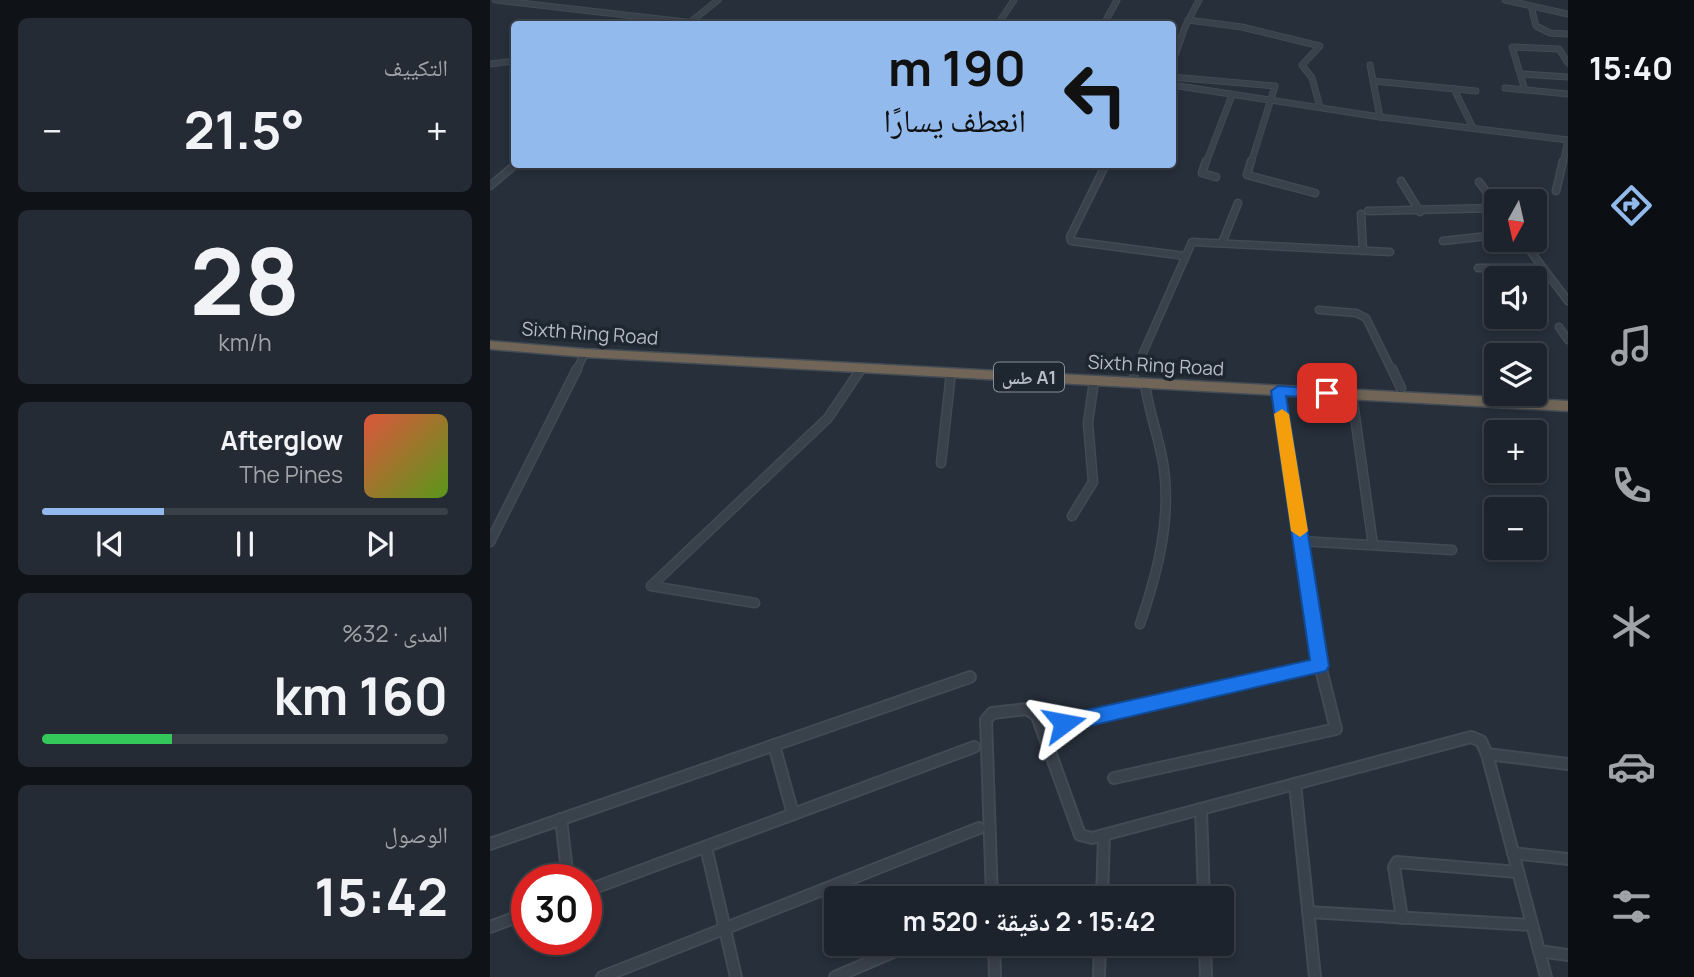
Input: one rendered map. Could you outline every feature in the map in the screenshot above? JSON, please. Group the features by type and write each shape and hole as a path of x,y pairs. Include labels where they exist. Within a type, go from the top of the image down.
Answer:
{"highway":[{"name":"Sixth Ring Road","path":"490,335 584,353 1145,384 1161,380 1484,392"},
{"name":"Sixth Ring Road","path":"490,345 1134,373 1161,380 1278,391 1568,406"},
{"path":"1547,396 1568,397"}],"street":[{"path":"495,0 665,21"},
{"path":"693,21 718,0"},
{"path":"1000,21 1014,0"},
{"path":"1106,21 1117,0"},
{"path":"1176,53 1188,20 1199,0"},
{"path":"1505,0 1568,14"},
{"path":"1531,6 1536,26 1550,33 1568,34"},
{"path":"1188,20 1242,27 1320,46 1302,65 1312,78 1320,107"},
{"path":"1525,90 1512,47 1559,49 1568,63"},
{"path":"490,64 511,61"},
{"path":"1370,65 1380,117"},
{"path":"1522,75 1568,77"},
{"path":"1176,77 1272,85 1277,88 1247,175 1315,193"},
{"path":"1373,80 1476,91"},
{"path":"1176,86 1380,117 1568,140 1556,191"},
{"path":"1505,88 1568,94"},
{"path":"1454,89 1473,128"},
{"path":"1216,177 1202,173 1232,95"},
{"path":"490,186 511,168"},
{"path":"1104,168 1070,237 1071,241 1185,256"},
{"path":"1401,181 1420,212"},
{"path":"1479,182 1484,189"},
{"path":"1222,243 1238,203"},
{"path":"1363,251 1365,212 1420,212 1484,207"},
{"path":"1443,241 1484,236"},
{"path":"1134,373 1192,242 1390,253"},
{"path":"1478,268 1484,268"},
{"path":"1547,273 1568,301"},
{"path":"1319,310 1356,313 1366,318 1401,388"},
{"path":"1559,327 1568,340"},
{"path":"491,538 584,353"},
{"path":"755,603 651,586 824,422 862,368"},
{"path":"941,463 951,373"},
{"path":"1072,516 1093,482 1088,423 1094,381"},
{"path":"1140,624 1156,581 1166,485 1147,408 1145,384"},
{"path":"1114,778 1336,729 1320,666 1278,391"},
{"path":"1352,395 1373,545"},
{"path":"1301,541 1452,550"},
{"path":"1064,723 1320,666"},
{"path":"490,844 970,677"},
{"path":"992,886 986,719 992,713 1027,709 1037,716 1080,835 1092,838 1471,737 1480,741 1487,754 1546,977"},
{"path":"774,745 793,814"},
{"path":"602,885 974,747"},
{"path":"1487,754 1568,764"},
{"path":"1295,784 1315,977"},
{"path":"1201,809 1203,886"},
{"path":"561,819 566,864"},
{"path":"602,977 979,828"},
{"path":"1102,886 1104,835"},
{"path":"706,847 736,977"},
{"path":"1513,853 1568,859"},
{"path":"1402,918 1394,867 1397,862 1518,872"},
{"path":"1308,912 1532,925"},
{"path":"490,927 511,920"},
{"path":"1539,951 1568,955"},
{"path":"835,977 884,956"},
{"path":"994,956 995,977"},
{"path":"1099,977 1100,956"},
{"path":"1205,956 1206,977"}],"slow traffic":[{"path":"1282,414 1300,531"}],"route":[{"path":"1064,723 1320,666 1278,391 1327,393"}]}
